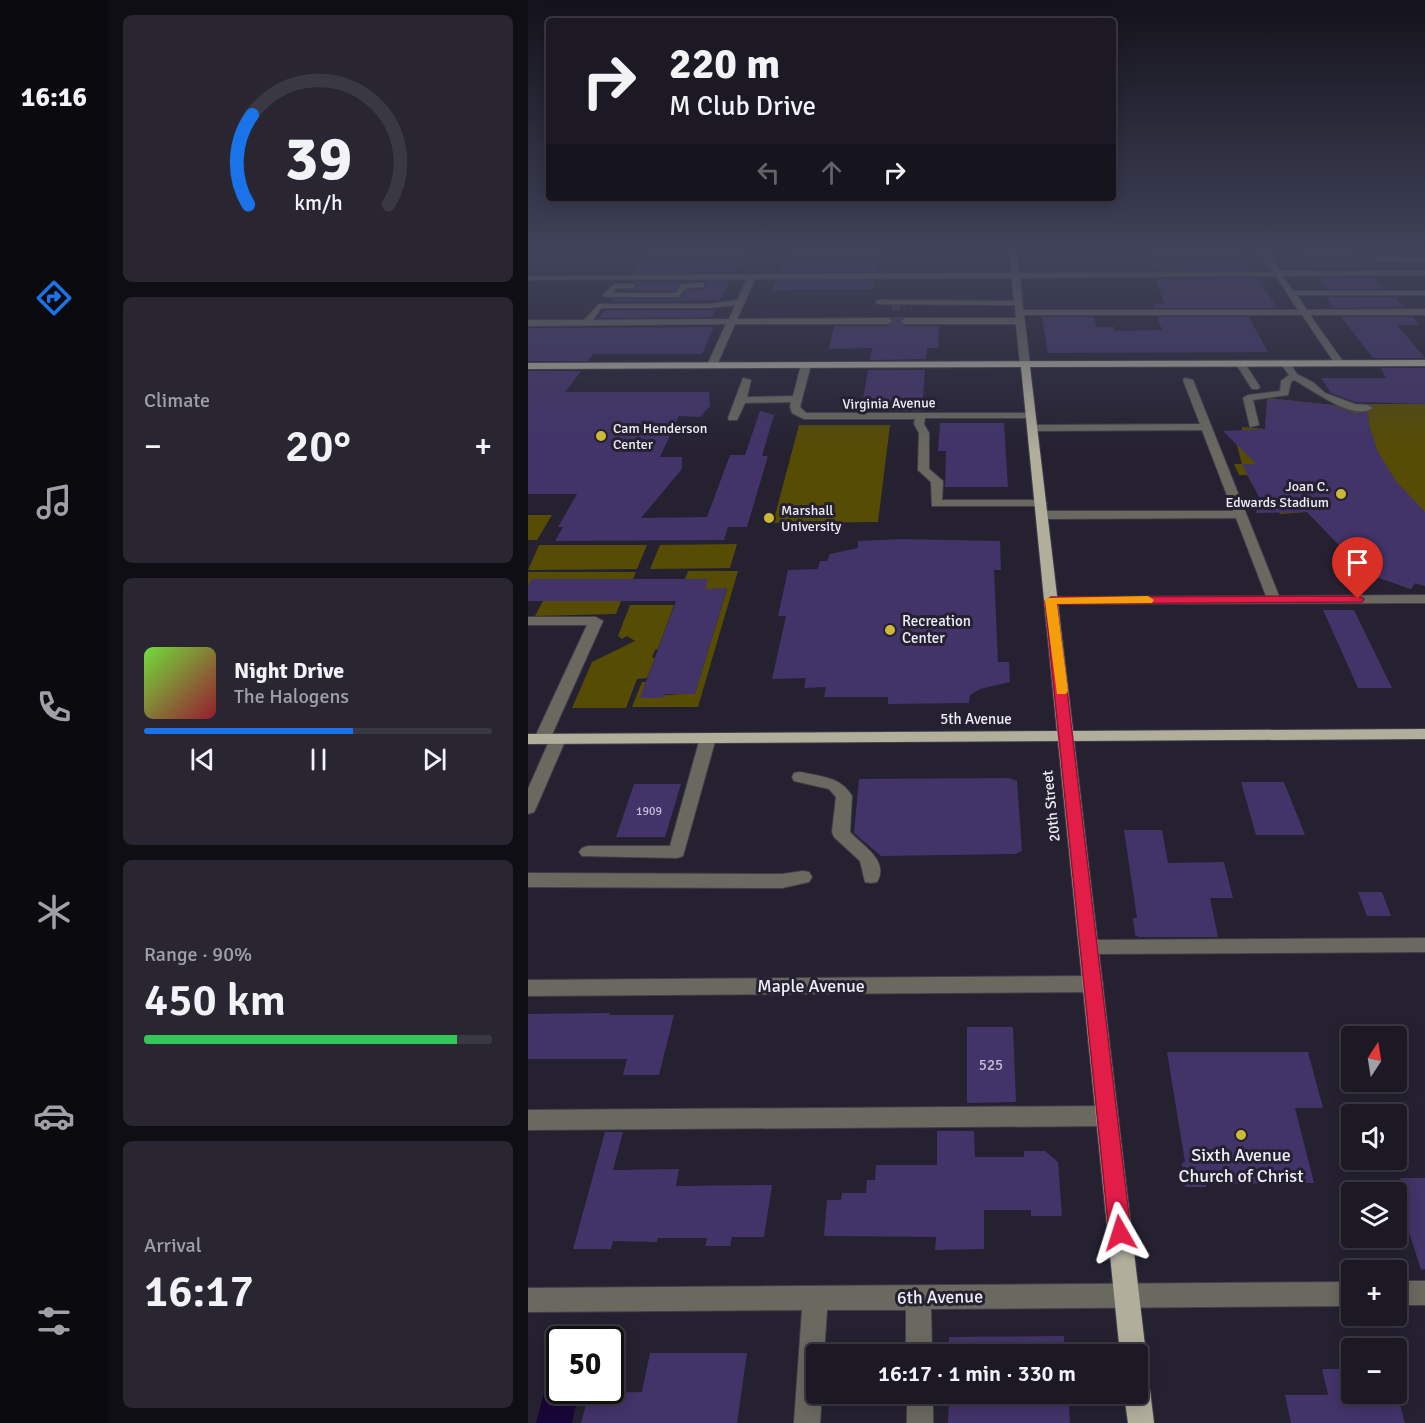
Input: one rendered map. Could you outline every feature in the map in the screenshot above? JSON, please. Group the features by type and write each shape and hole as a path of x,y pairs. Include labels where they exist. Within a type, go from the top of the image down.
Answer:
{"main road":[{"path":"528,366 1425,363"},
{"name":"20th Street","path":"1025,364 1132,1344"},
{"name":"5th Avenue","path":"543,739 1066,736 1213,742 1425,734"},
{"path":"1139,1404 1141,1423"}],"street":[{"path":"586,323 589,318"},
{"path":"712,365 734,318"},
{"path":"528,323 732,322 780,318"},
{"name":"20th Street","path":"1020,318 1025,364"},
{"path":"1308,318 1339,363"},
{"path":"1241,364 1255,387"},
{"path":"1286,364 1294,376 1311,385 1322,395 1337,402 1368,408"},
{"path":"741,400 797,399 806,365"},
{"path":"1254,425 1248,398 1285,393 1286,381 1294,376"},
{"path":"733,418 746,380"},
{"path":"1188,380 1274,600"},
{"name":"Virginia Avenue","path":"797,399 796,411 804,416 920,416 1206,427"},
{"path":"920,416 919,424 924,433 923,470 937,482 936,504 1240,514"},
{"path":"1051,601 1425,598"},
{"path":"528,621 596,621 543,739 528,808"},
{"path":"588,852 677,852 708,738"},
{"path":"800,777 834,785 844,795 841,832 843,837 868,858 871,864 870,877"},
{"path":"528,880 782,881 803,877"},
{"path":"1089,947 1425,945"},
{"name":"Maple Avenue","path":"528,988 1093,984"},
{"path":"528,1120 1107,1116"},
{"path":"1407,1293 1425,1293"},
{"name":"6th Avenue","path":"528,1300 1341,1294"},
{"path":"807,1423 815,1298"},
{"path":"918,1298 920,1344"},
{"path":"920,1404 920,1423"}],"shaded area":[{"name":"Joan C. Edwards Stadium","path":"1268,398 1368,409 1369,404 1425,404 1425,586 1415,583 1411,589 1359,565 1343,554 1347,553 1307,512 1280,514 1278,511 1256,510 1264,504 1247,475 1239,475 1234,464 1242,464 1234,435 1223,431 1242,431 1242,427 1265,429"},
{"path":"799,425 890,425 878,522 773,523"},
{"path":"528,515 552,515 537,540 528,540"},
{"path":"737,544 730,568 650,569 660,545"},
{"path":"539,545 647,545 637,569 528,570"},
{"path":"688,571 738,571 698,707 632,707 642,682 646,682 641,697 695,693 727,589 705,589 707,579 685,579"},
{"path":"528,572 636,572 633,579 532,579 528,586"},
{"path":"543,601 621,601 616,614 535,616"},
{"path":"630,605 674,605 658,649 652,657 655,658 647,678 637,679 626,708 572,708 592,662 635,641 627,636 622,639 618,636"},
{"path":"546,1385 546,1404 576,1404 572,1423 536,1423"}],"building":[{"path":"891,318 902,318 899,321 905,326 939,326 938,348 927,348 926,359 870,360 872,348 829,349 834,326 888,326 894,321"},
{"path":"1042,318 1094,318 1096,327 1114,327 1115,331 1162,330 1158,318 1250,318 1268,352 1048,353"},
{"path":"1342,318 1414,318 1419,325 1397,325 1425,358 1373,358"},
{"path":"714,327 702,354 593,354 588,361 528,361 528,328"},
{"path":"1381,368 1425,368 1425,404 1355,402 1331,393 1321,378 1386,378"},
{"path":"868,370 925,370 922,411 861,411"},
{"path":"528,371 581,371 565,392 709,392 710,406 700,417 679,416 660,457 682,457 682,469 641,518 707,517 730,455 745,455 760,411 774,415 762,456 768,456 747,527 728,527 724,540 555,541 563,527 558,527 577,494 528,494"},
{"name":"Joan C. Edwards Stadium","path":"1267,400 1333,405 1354,413 1368,412 1369,424 1378,452 1396,481 1425,512 1425,586 1415,583 1411,589 1376,577 1359,566 1307,512 1256,513 1259,497 1242,464 1256,464 1223,431 1265,429"},
{"path":"940,423 1004,423 1008,487 945,487 946,451 938,451"},
{"name":"Recreation Center","path":"903,539 1000,541 1001,570 994,570 998,662 1009,662 1010,682 980,689 970,695 969,703 888,704 888,697 824,697 826,687 804,688 806,678 772,679 786,616 778,616 788,570 818,569 820,561 827,561 830,554 858,548 858,541"},
{"path":"532,579 708,579 705,589 727,588 695,694 665,694 663,698 640,698 676,601 528,601 528,586"},
{"path":"1323,610 1354,610 1392,688 1358,688"},
{"path":"1009,778 1017,781 1022,851 1015,854 881,856 854,833 859,779"},
{"path":"1241,782 1284,782 1305,835 1256,835"},
{"path":"634,784 681,784 665,837 616,837"},
{"path":"1124,830 1162,830 1168,863 1224,862 1233,898 1210,898 1218,937 1139,937 1135,935 1133,918 1137,918"},
{"path":"1358,892 1382,892 1391,916 1367,916"},
{"path":"610,1013 609,1015 674,1015 659,1075 623,1075 627,1059 528,1059 528,1014"},
{"path":"967,1027 1013,1027 1016,1102 967,1103"},
{"name":"Sixth Avenue Church of Christ","path":"1167,1052 1308,1052 1323,1108 1295,1108 1314,1183 1206,1184 1206,1187 1185,1187 1182,1163 1185,1162"},
{"path":"937,1131 974,1131 975,1157 1024,1157 1024,1151 1045,1151 1058,1162 1062,1216 1031,1216 1031,1210 984,1210 984,1249 935,1250 936,1237 824,1236 827,1200 841,1200 842,1193 866,1193 867,1180 875,1180 876,1165 937,1165"},
{"path":"605,1132 623,1132 613,1170 679,1169 676,1186 772,1185 764,1237 732,1237 730,1246 705,1246 707,1238 658,1238 657,1242 613,1241 611,1249 573,1249"},
{"path":"1400,1178 1425,1178 1425,1269 1421,1270 1407,1226 1407,1182 1393,1181 1401,1181"},
{"path":"1064,1336 1064,1344 949,1344 949,1337"},
{"path":"650,1353 747,1353 737,1423 581,1423 586,1404 624,1404 624,1392 642,1392"},
{"path":"1322,1369 1341,1369 1341,1404 1400,1404 1405,1423 1291,1423 1285,1395 1328,1395"},
{"path":"949,1404 1069,1404 1070,1423 948,1423"}],"tunnel":[{"path":"888,321 905,321"}],"slow traffic":[{"path":"1061,691 1051,601 1148,600"}],"place":[{"name":"Cam Henderson Center","path":"601,436"},
{"name":"Joan C. Edwards Stadium","path":"1341,494"},
{"name":"Marshall University","path":"769,518"},
{"name":"Recreation Center","path":"890,630"},
{"name":"Sixth Avenue Church of Christ","path":"1241,1135"}],"route":[{"path":"1120,1233 1051,601 1358,599"}]}
